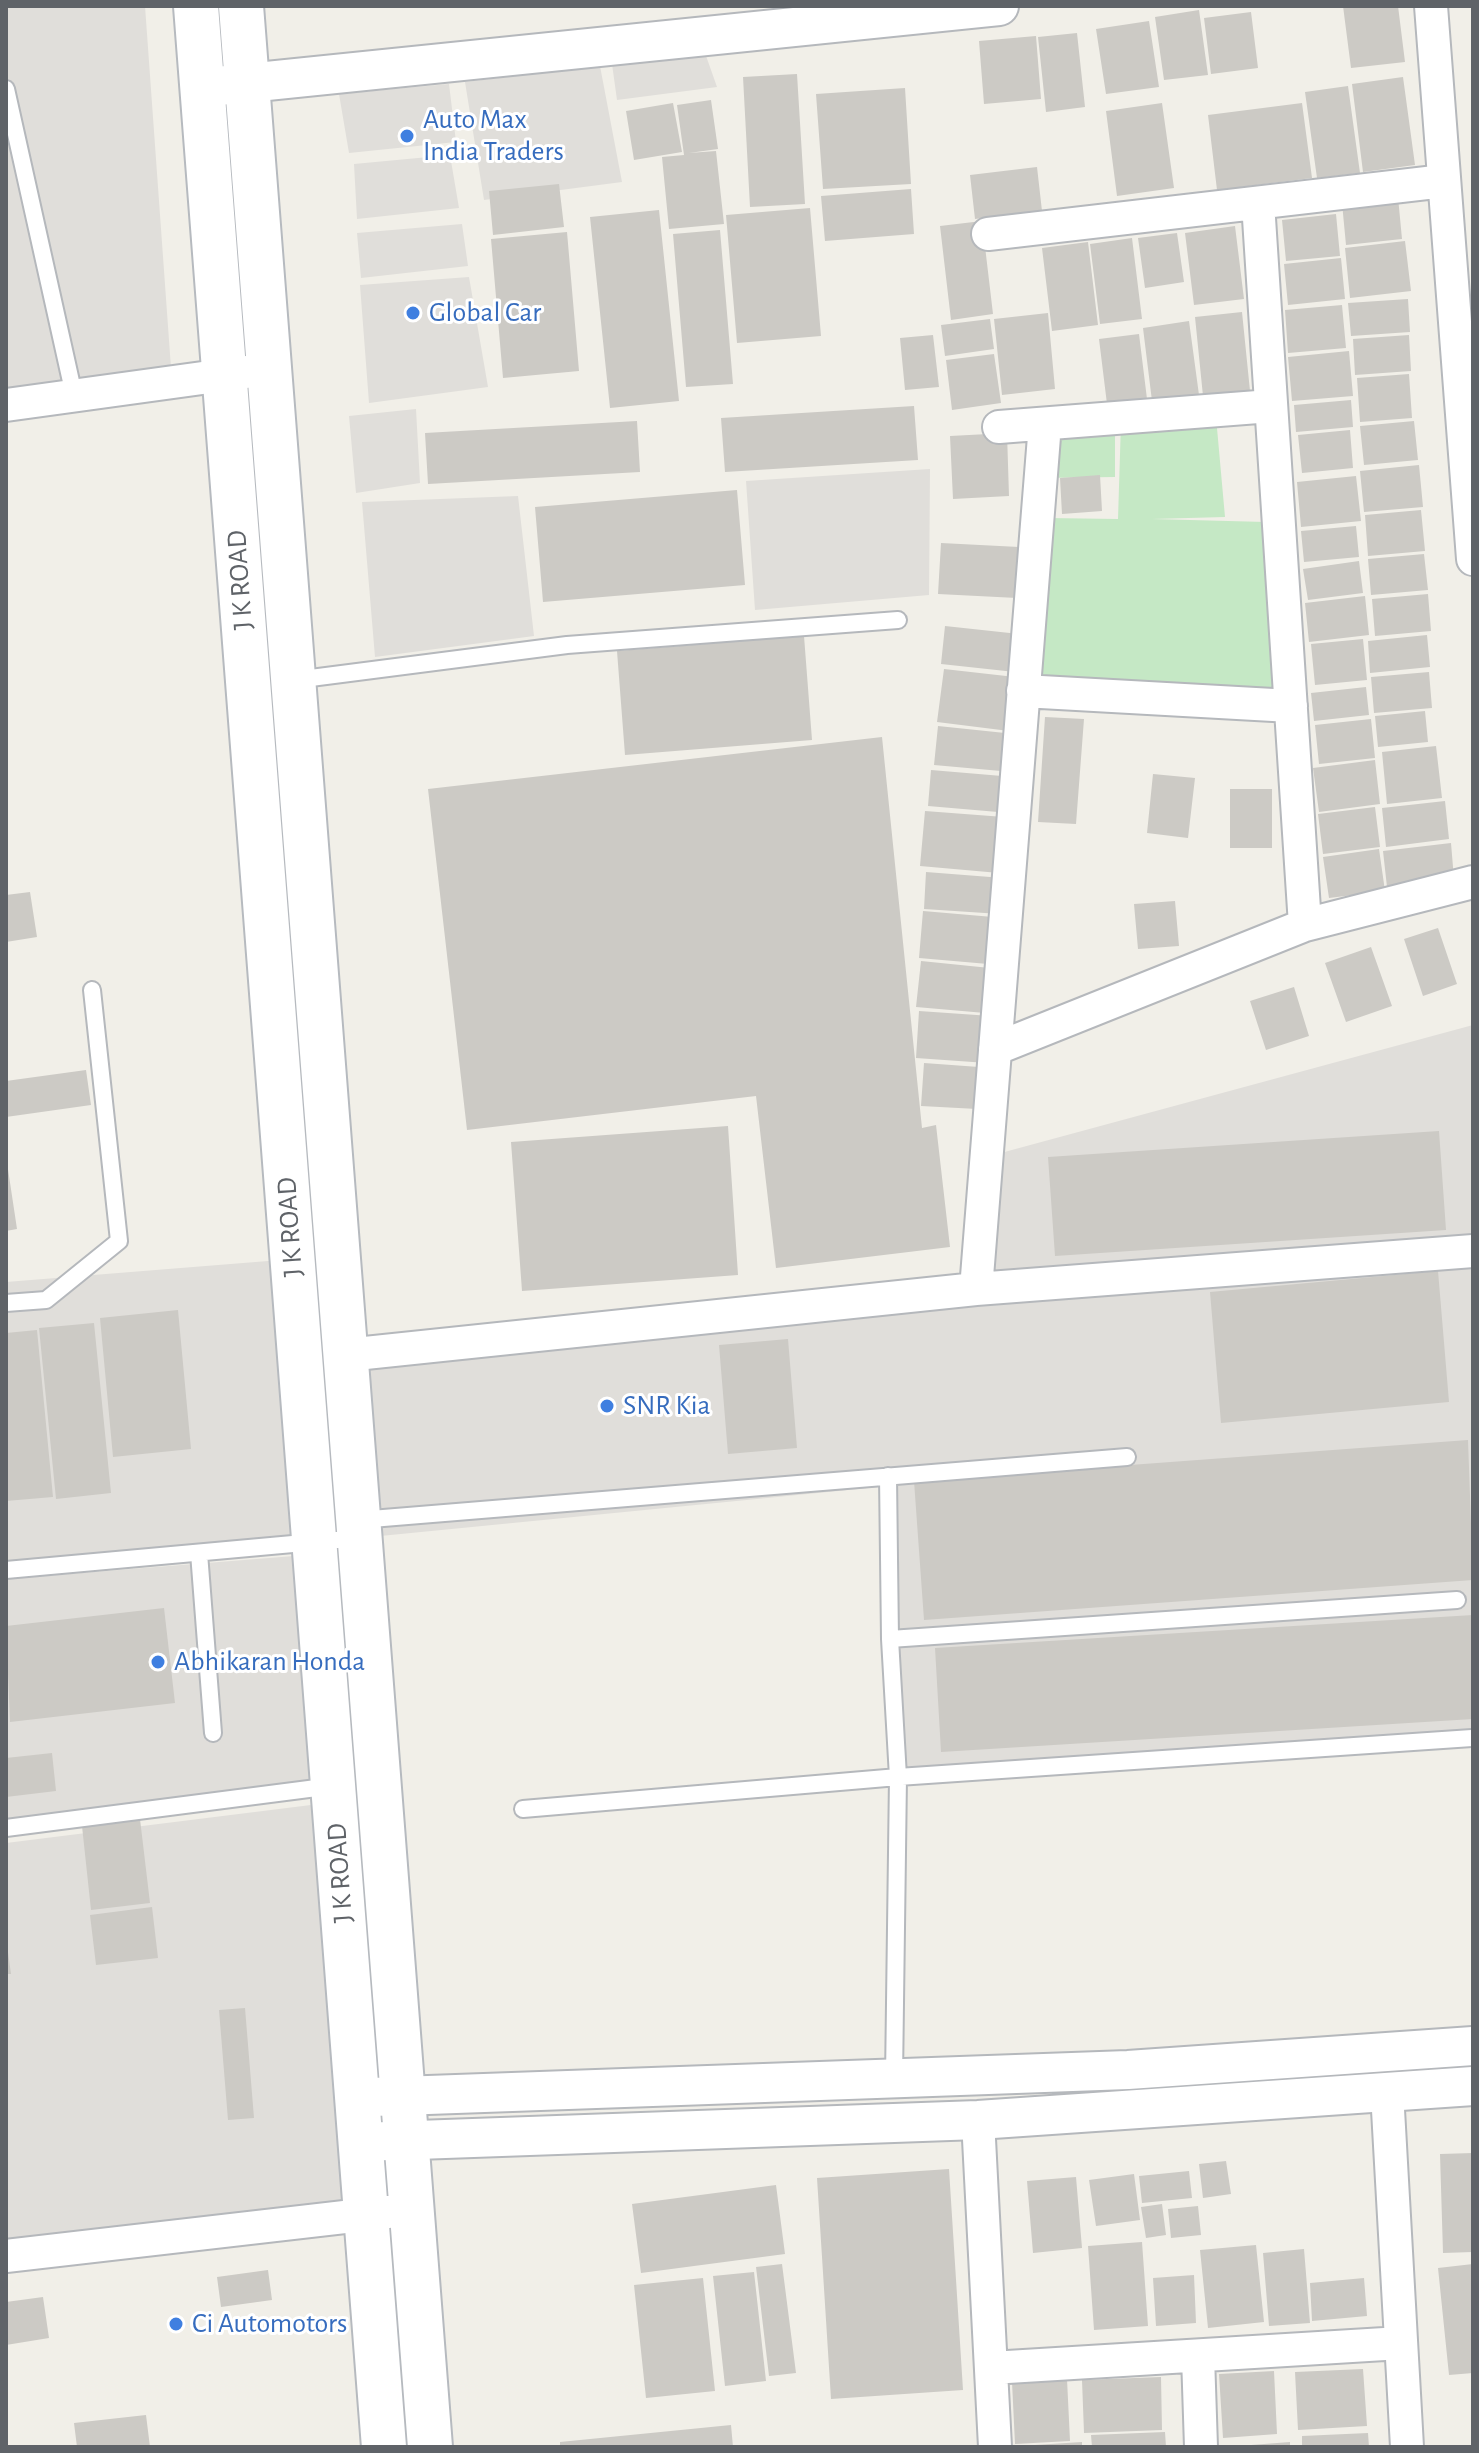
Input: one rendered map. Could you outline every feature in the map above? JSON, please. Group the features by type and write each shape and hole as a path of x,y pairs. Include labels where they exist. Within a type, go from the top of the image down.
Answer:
{"main road":[{"name":"J K ROAD","path":"196,6 384,2447"},
{"name":"J K ROAD","path":"241,6 430,2447"},
{"path":"303,1393 347,1372"}],"street":[{"path":"202,88 900,11 999,6"},
{"path":"1431,6 1473,559"},
{"path":"988,234 1444,181"},
{"path":"1258,203 1305,925"},
{"path":"6,405 269,368"},
{"path":"999,427 1271,406"},
{"path":"976,1289 1045,424"},
{"path":"1023,691 1291,706"},
{"path":"995,1049 1305,925 1473,882"},
{"path":"347,1372 976,1289 1473,1251"},
{"path":"357,2098 1128,2070 1473,2046"},
{"path":"361,2142 978,2120 1473,2086"},
{"path":"1387,2092 1407,2447"},
{"path":"978,2120 995,2447"},
{"path":"6,2256 411,2210"},
{"path":"991,2368 1401,2343"},
{"path":"1198,2356 1201,2447"}],"lane":[{"path":"6,89 74,395"},
{"path":"293,681 567,645 898,620"},
{"path":"6,1303 46,1300 119,1241 92,990"},
{"path":"6,1570 315,1542 359,1529 888,1476 1127,1457"},
{"path":"888,1476 890,1639 898,1777 894,2078"},
{"path":"199,1553 213,1733"},
{"path":"890,1639 1457,1600"},
{"path":"523,1809 898,1777 1472,1738"},
{"path":"6,1828 333,1786"}],"shaded area":[{"path":"6,6 145,6 172,382 6,405"},
{"path":"705,53 717,87 617,100 612,64"},
{"path":"600,66 622,182 484,200 465,82"},
{"path":"449,84 456,142 349,153 339,94"},
{"path":"450,155 459,208 357,219 354,164"},
{"path":"462,224 468,266 361,278 357,233"},
{"path":"469,277 488,387 369,403 360,285"},
{"path":"416,409 420,483 356,493 349,416"},
{"path":"930,469 929,595 755,610 746,481"},
{"path":"518,496 534,636 375,657 362,502"},
{"path":"1473,1025 1473,1743 898,1777 889,1486 360,1538 346,1355 976,1289 986,1157"},
{"path":"293,1259 315,1542 6,1570 6,1282"},
{"path":"294,1556 333,1786 6,1828 6,1579"},
{"path":"335,1802 366,2214 6,2255 6,1843"}],"green space":[{"path":"1216,417 1225,517 1152,519 1266,522 1281,697 1031,686 1047,518 1118,519 1121,422"},
{"path":"1115,418 1115,477 1041,478 1045,424"}],"building":[{"path":"1343,6 1398,6 1405,62 1351,68"},
{"path":"1199,10 1208,75 1164,80 1155,17"},
{"path":"1251,12 1258,68 1211,74 1204,18"},
{"path":"1149,21 1159,87 1106,94 1096,29"},
{"path":"1077,33 1085,107 1046,112 1038,37"},
{"path":"1036,36 1041,99 984,104 979,41"},
{"path":"797,74 805,204 750,207 743,77"},
{"path":"1403,77 1415,165 1363,172 1352,84"},
{"path":"1348,86 1360,173 1317,178 1305,92"},
{"path":"905,88 911,184 823,189 816,94"},
{"path":"711,100 718,149 689,153 716,151 724,224 669,229 662,157 684,155 677,105"},
{"path":"673,103 682,152 634,160 626,111"},
{"path":"1162,103 1174,188 1117,196 1106,111"},
{"path":"1302,103 1312,178 1217,190 1208,115"},
{"path":"1037,167 1042,211 975,219 970,175"},
{"path":"559,184 564,227 493,235 489,191"},
{"path":"911,189 914,234 825,241 821,196"},
{"path":"1398,197 1402,239 1346,245 1342,203"},
{"path":"810,208 821,336 737,343 726,215"},
{"path":"659,210 679,401 610,408 590,217"},
{"path":"1336,214 1340,256 1286,261 1282,220"},
{"path":"982,221 993,314 951,320 940,226"},
{"path":"1235,226 1244,299 1194,305 1185,233"},
{"path":"720,230 733,384 686,387 673,234"},
{"path":"567,232 579,371 503,378 491,239"},
{"path":"1177,233 1184,282 1145,288 1138,238"},
{"path":"1132,238 1142,319 1100,324 1090,244"},
{"path":"1405,241 1411,291 1350,298 1345,248"},
{"path":"1088,242 1098,325 1052,331 1042,248"},
{"path":"1341,258 1345,299 1288,305 1284,264"},
{"path":"1408,299 1410,332 1351,336 1348,303"},
{"path":"1342,305 1346,348 1288,353 1285,310"},
{"path":"1242,312 1250,391 1203,396 1195,317"},
{"path":"1048,313 1055,389 1002,395 994,319"},
{"path":"990,319 994,349 945,356 941,325"},
{"path":"1189,321 1199,395 1152,401 1143,328"},
{"path":"1139,334 1147,399 1107,404 1099,339"},
{"path":"933,335 939,387 905,390 900,338"},
{"path":"1409,335 1411,371 1355,375 1353,339"},
{"path":"1349,351 1353,396 1292,401 1288,357"},
{"path":"994,354 1001,403 952,410 946,360"},
{"path":"1409,374 1412,418 1360,422 1357,378"},
{"path":"1351,400 1353,427 1296,432 1294,405"},
{"path":"914,406 918,460 725,472 721,418"},
{"path":"637,421 640,472 428,484 425,433"},
{"path":"1414,421 1418,460 1364,465 1360,426"},
{"path":"1350,430 1353,468 1302,473 1298,435"},
{"path":"1007,433 1009,496 953,499 950,436"},
{"path":"1419,465 1423,507 1364,512 1360,471"},
{"path":"1100,475 1102,511 1062,514 1060,478"},
{"path":"1356,476 1361,521 1301,527 1297,482"},
{"path":"737,490 745,585 543,602 535,507"},
{"path":"1421,510 1425,551 1368,556 1365,515"},
{"path":"1356,526 1359,557 1304,562 1301,531"},
{"path":"941,543 1019,547 1017,598 938,594"},
{"path":"1424,554 1428,590 1371,595 1368,559"},
{"path":"1359,561 1363,593 1308,600 1303,569"},
{"path":"1428,594 1431,631 1375,636 1372,599"},
{"path":"1365,596 1369,635 1309,642 1305,603"},
{"path":"945,626 1019,634 1015,672 941,664"},
{"path":"1427,635 1430,667 1370,673 1368,641"},
{"path":"804,636 812,740 625,755 617,651"},
{"path":"1363,639 1367,680 1315,685 1311,644"},
{"path":"944,669 1015,677 1009,731 937,722"},
{"path":"1429,672 1432,708 1374,713 1371,677"},
{"path":"1366,687 1369,715 1314,721 1311,693"},
{"path":"1425,711 1428,742 1378,747 1375,716"},
{"path":"1045,717 1084,719 1076,824 1038,822"},
{"path":"1371,719 1375,758 1319,764 1315,725"},
{"path":"938,726 1005,733 1001,771 934,765"},
{"path":"882,737 922,1128 936,1125 950,1247 776,1268 756,1096 467,1130 428,789"},
{"path":"1436,746 1442,798 1387,804 1382,752"},
{"path":"1375,760 1380,804 1319,812 1313,768"},
{"path":"931,770 1002,776 998,812 928,806"},
{"path":"1153,774 1195,778 1188,838 1147,833"},
{"path":"1230,789 1272,789 1272,848 1230,848"},
{"path":"1445,801 1449,839 1386,847 1382,808"},
{"path":"1375,807 1380,847 1323,854 1318,814"},
{"path":"925,811 1004,817 999,873 920,866"},
{"path":"1451,843 1454,879 1387,887 1383,851"},
{"path":"1379,849 1385,891 1329,898 1323,857"},
{"path":"926,872 1003,878 1000,914 924,909"},
{"path":"30,892 37,937 6,942 6,895"},
{"path":"1175,901 1179,946 1138,949 1134,904"},
{"path":"923,911 993,917 988,964 919,958"},
{"path":"1438,928 1457,984 1423,996 1404,939"},
{"path":"1371,947 1392,1006 1346,1022 1325,963"},
{"path":"921,961 990,968 985,1013 916,1007"},
{"path":"1294,987 1309,1036 1266,1050 1250,1001"},
{"path":"919,1011 991,1016 987,1063 916,1058"},
{"path":"924,1063 979,1067 977,1109 921,1106"},
{"path":"86,1070 91,1105 6,1117 6,1081"},
{"path":"728,1126 738,1275 522,1291 511,1142"},
{"path":"1439,1131 1446,1230 1055,1256 1048,1157"},
{"path":"6,1156 17,1229 6,1231"},
{"path":"1438,1271 1449,1402 1221,1423 1210,1292"},
{"path":"178,1310 191,1449 113,1457 100,1318"},
{"path":"94,1323 111,1493 56,1499 39,1328"},
{"path":"37,1330 53,1497 6,1501 6,1333"},
{"path":"788,1339 797,1448 728,1454 719,1345"},
{"path":"1468,1440 1473,1580 924,1620 914,1481"},
{"path":"164,1608 175,1703 10,1722 6,1626"},
{"path":"1473,1615 1473,1719 941,1752 935,1648"},
{"path":"52,1753 56,1791 6,1797 6,1758"},
{"path":"140,1819 150,1903 91,1910 82,1826"},
{"path":"152,1907 158,1958 96,1965 90,1915"},
{"path":"6,1938 11,1974 6,1974"},
{"path":"245,2008 254,2118 228,2120 219,2010"},
{"path":"1473,2153 1473,2252 1443,2253 1440,2154"},
{"path":"1226,2161 1231,2194 1203,2198 1199,2164"},
{"path":"949,2169 963,2390 831,2399 817,2178"},
{"path":"1189,2171 1192,2198 1142,2203 1139,2176"},
{"path":"1134,2174 1140,2220 1096,2226 1089,2180"},
{"path":"1076,2177 1082,2248 1033,2253 1027,2181"},
{"path":"776,2185 785,2254 641,2273 632,2204"},
{"path":"1162,2204 1166,2235 1146,2238 1141,2207"},
{"path":"1198,2206 1201,2235 1171,2238 1168,2209"},
{"path":"1142,2242 1148,2326 1094,2330 1088,2246"},
{"path":"1256,2245 1264,2322 1208,2328 1200,2250"},
{"path":"1304,2249 1310,2323 1269,2326 1263,2253"},
{"path":"782,2264 796,2373 769,2376 756,2267"},
{"path":"1473,2264 1473,2373 1449,2375 1438,2268"},
{"path":"268,2270 272,2300 221,2307 217,2277"},
{"path":"754,2272 766,2381 725,2386 713,2276"},
{"path":"1194,2275 1196,2323 1156,2326 1153,2278"},
{"path":"703,2278 715,2391 646,2398 634,2285"},
{"path":"1364,2278 1367,2316 1312,2321 1310,2283"},
{"path":"43,2297 49,2338 6,2345 6,2302"},
{"path":"1363,2369 1367,2426 1298,2430 1295,2372"},
{"path":"1274,2371 1277,2434 1223,2438 1219,2374"},
{"path":"1161,2377 1162,2430 1084,2433 1082,2380"},
{"path":"1067,2379 1070,2441 1015,2444 1012,2382"},
{"path":"146,2415 150,2447 77,2447 74,2423"},
{"path":"731,2425 733,2447 560,2447 560,2442"},
{"path":"1165,2432 1166,2447 1092,2447 1091,2435"},
{"path":"1368,2433 1369,2447 1302,2447 1302,2436"},
{"path":"1082,2442 1082,2447 1035,2447 1035,2445"},
{"path":"1290,2442 1290,2447 1251,2447 1251,2445"}],"place":[{"name":"Auto Max India Traders","path":"407,136"},
{"name":"Global Car","path":"413,313"},
{"name":"SNR Kia","path":"607,1406"},
{"name":"Abhikaran Honda","path":"158,1662"},
{"name":"Ci Automotors","path":"176,2324"}]}
